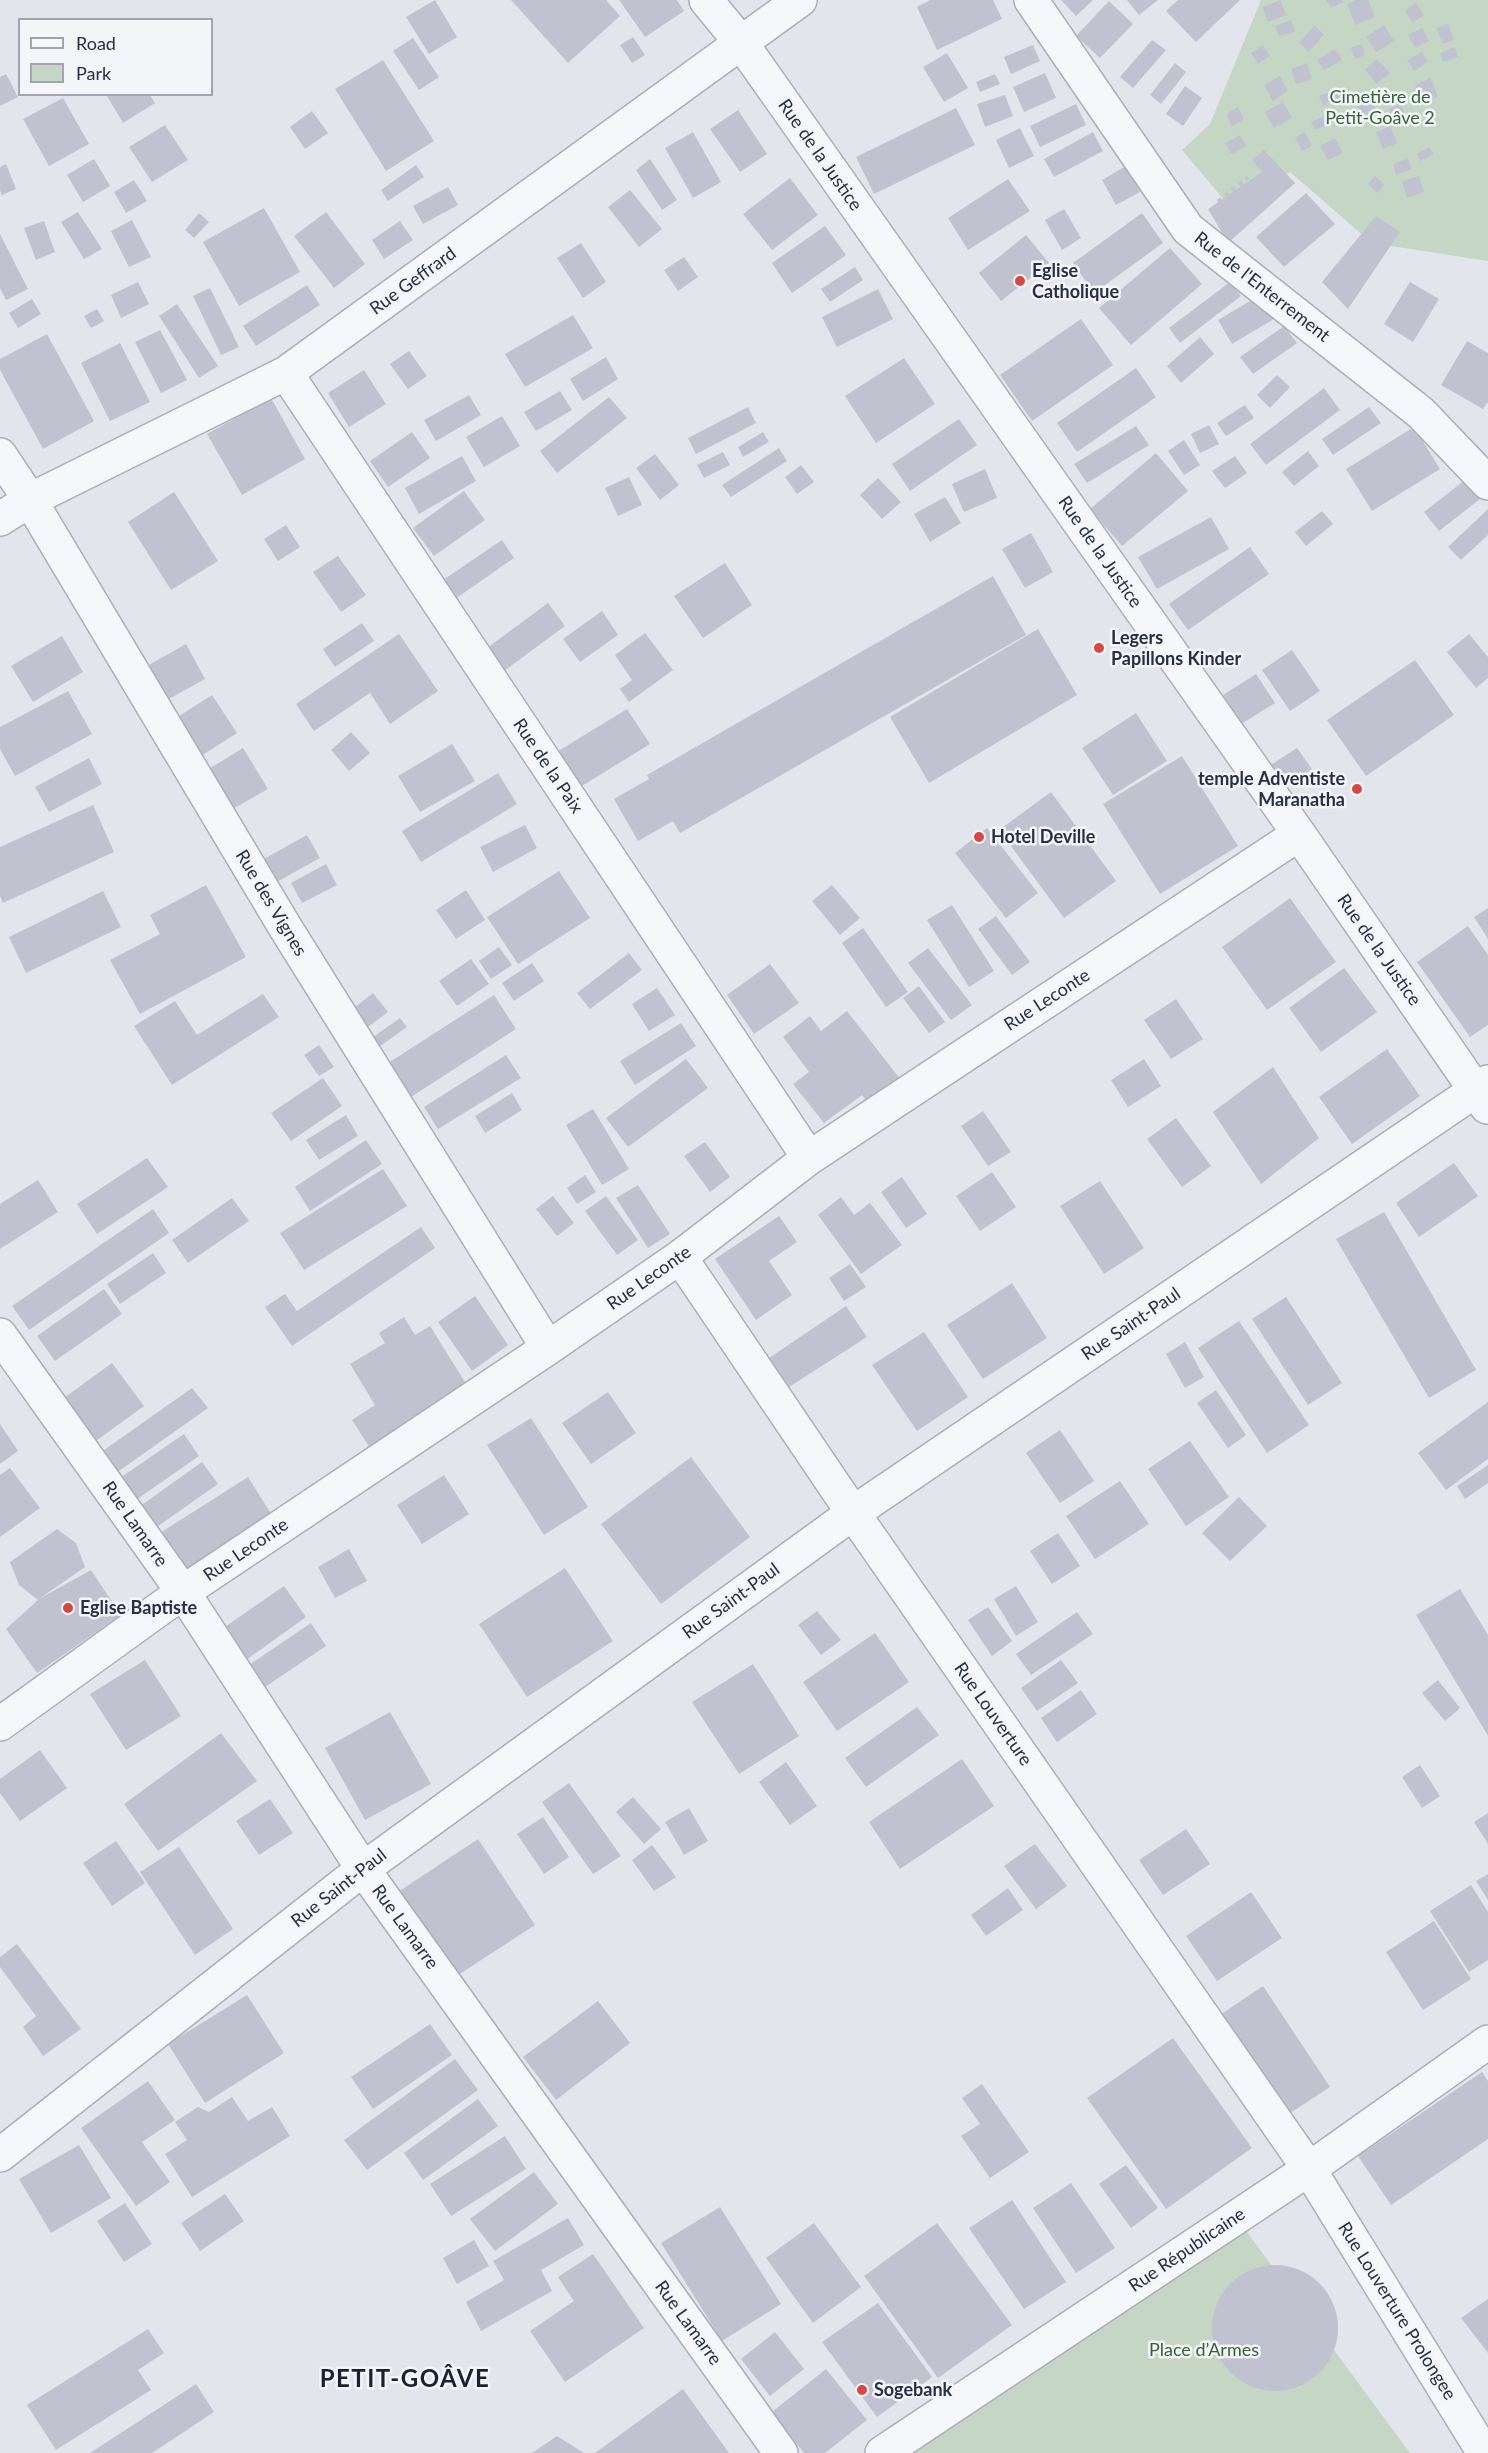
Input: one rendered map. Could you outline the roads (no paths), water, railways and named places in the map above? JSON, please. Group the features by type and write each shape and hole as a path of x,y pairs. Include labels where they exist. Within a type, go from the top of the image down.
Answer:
{"street":[{"name":"Rue de la Justice","path":"706,0 742,44 1484,1093"},
{"name":"Rue Geffrard","path":"0,519 30,500 286,373 800,0"},
{"name":"Rue de l'Enterrement","path":"1031,0 1188,228 1421,413 1488,483"},
{"name":"Rue de la Paix","path":"286,373 809,1158"},
{"name":"Rue des Vignes","path":"0,455 30,500 285,927 548,1348"},
{"name":"Rue Leconte","path":"0,1724 183,1592 680,1257 809,1158 1299,834"},
{"name":"Rue Saint-Paul","path":"0,2155 363,1869 853,1513 1484,1093"},
{"name":"Rue Louverture","path":"680,1257 853,1513 1309,2169"},
{"name":"Rue Lamarre","path":"0,1335 183,1592 363,1869 781,2453"},
{"name":"Rue Républicaine","path":"882,2453 1309,2169 1488,2042"},
{"name":"Rue Louverture Prolongee","path":"1309,2169 1484,2453"}],"place":[{"name":"Eglise Catholique","path":"1020,281"},
{"name":"Legers Papillons Kinder","path":"1099,648"},
{"name":"temple Adventiste Maranatha","path":"1357,789"},
{"name":"Hotel Deville","path":"979,837"},
{"name":"Eglise Baptiste","path":"68,1608"},
{"name":"Sogebank","path":"862,2390"}],"district":[{"name":"PETIT-GOÂVE","path":"405,2379"}],"park label":[{"name":"Cimetière de Petit-Goâve 2","path":"1380,107"},
{"name":"Place d’Armes","path":"1204,2350"}]}
